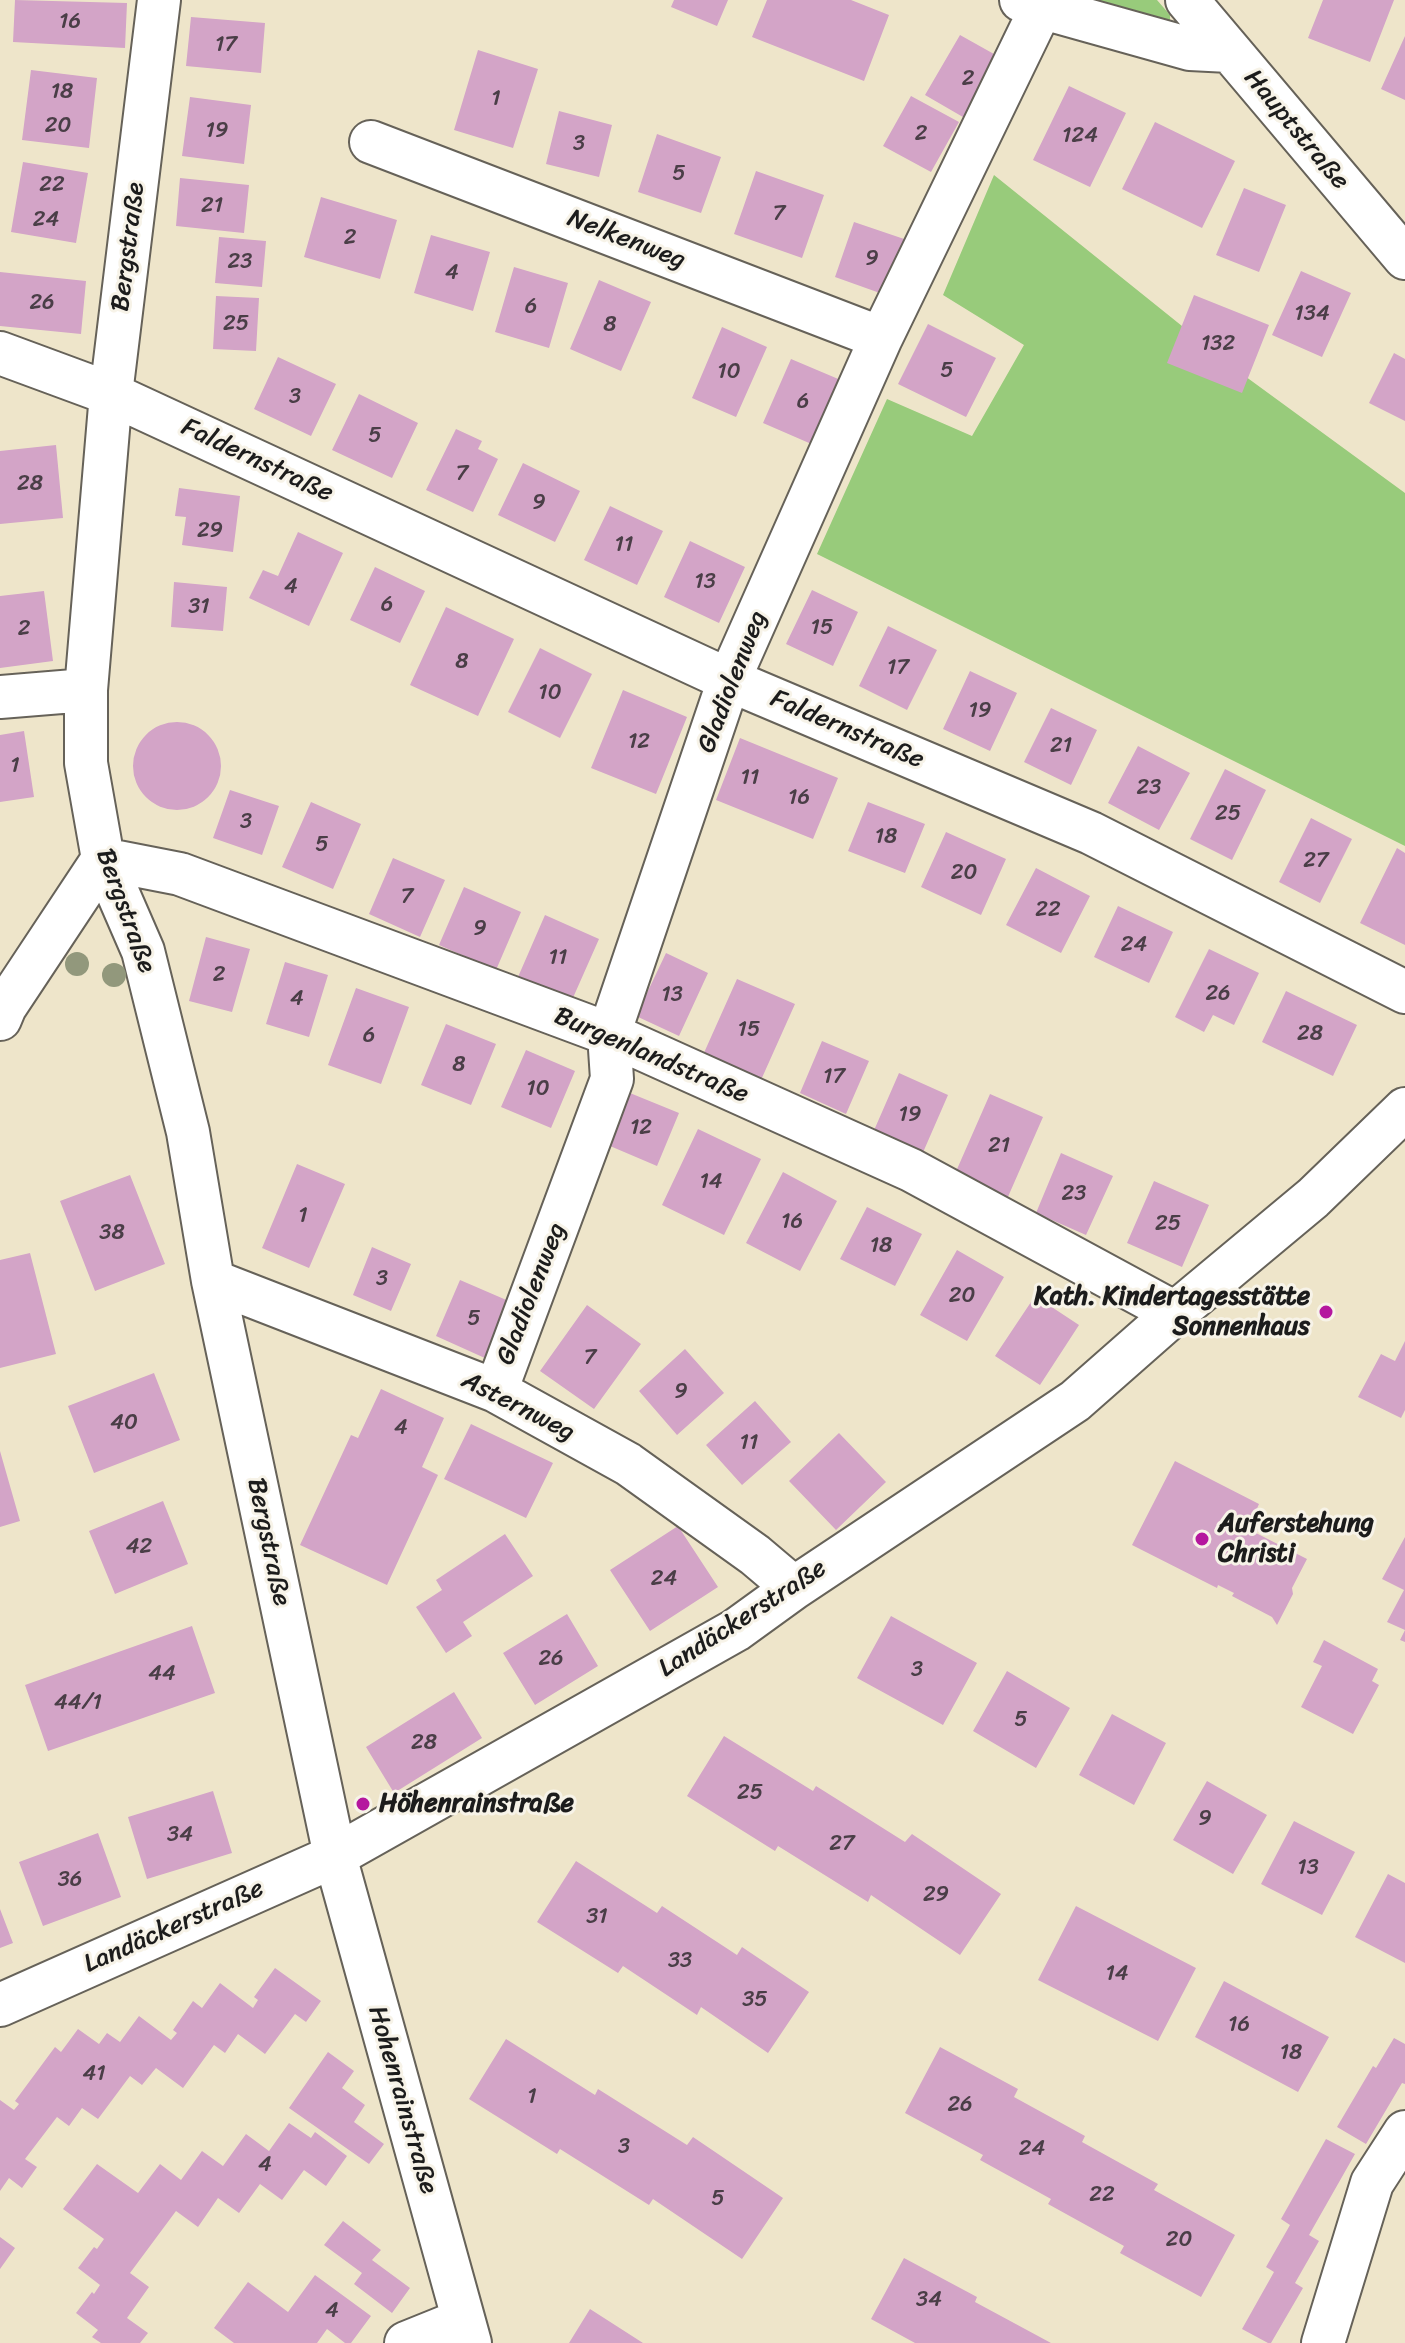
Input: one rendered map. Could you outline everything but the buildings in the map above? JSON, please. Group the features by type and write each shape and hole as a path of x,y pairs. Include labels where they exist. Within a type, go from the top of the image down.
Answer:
{"street":[{"name":"Bergstraße","path":"159,0 111,394 86,690 86,763 103,859 143,951 188,1132 213,1281 335,1856"},
{"name":"Hauptstraße","path":"1187,0 1405,258"},
{"path":"1036,2 1190,49 1229,51"},
{"name":"Gladiolenweg","path":"496,1391 612,1079 609,1034 729,680 881,338 1036,2"},
{"name":"Nelkenweg","path":"371,142 881,338"},
{"name":"Faldernstraße","path":"0,353 111,394 729,680 1091,833 1405,992"},
{"path":"0,697 86,690"},
{"path":"2,1011 103,859"},
{"name":"Burgenlandstraße","path":"103,859 180,874 609,1034 911,1170 1175,1313"},
{"name":"Landäckerstraße","path":"0,2005 335,1856 736,1630 1075,1401 1313,1198 1405,1109"},
{"name":"Asternweg","path":"213,1281 496,1391 628,1464 755,1555 794,1588"},
{"name":"Hohenrainstraße","path":"335,1856 467,2331"},
{"path":"1323,2343 1372,2183 1405,2132"},
{"path":"406,2343 467,2331"}],"green space":[{"path":"1071,0 1157,0 1170,15 1170,22"},
{"path":"994,175 1238,371 1405,493 1405,846 817,554 887,399 972,436 1024,345 943,295"}],"place":[{"name":"Kath. Kindertagesstätte Sonnenhaus","path":"1326,1312"},
{"name":"Auferstehung Christi","path":"1202,1539"},
{"name":"Höhenrainstraße","path":"363,1804"}]}
